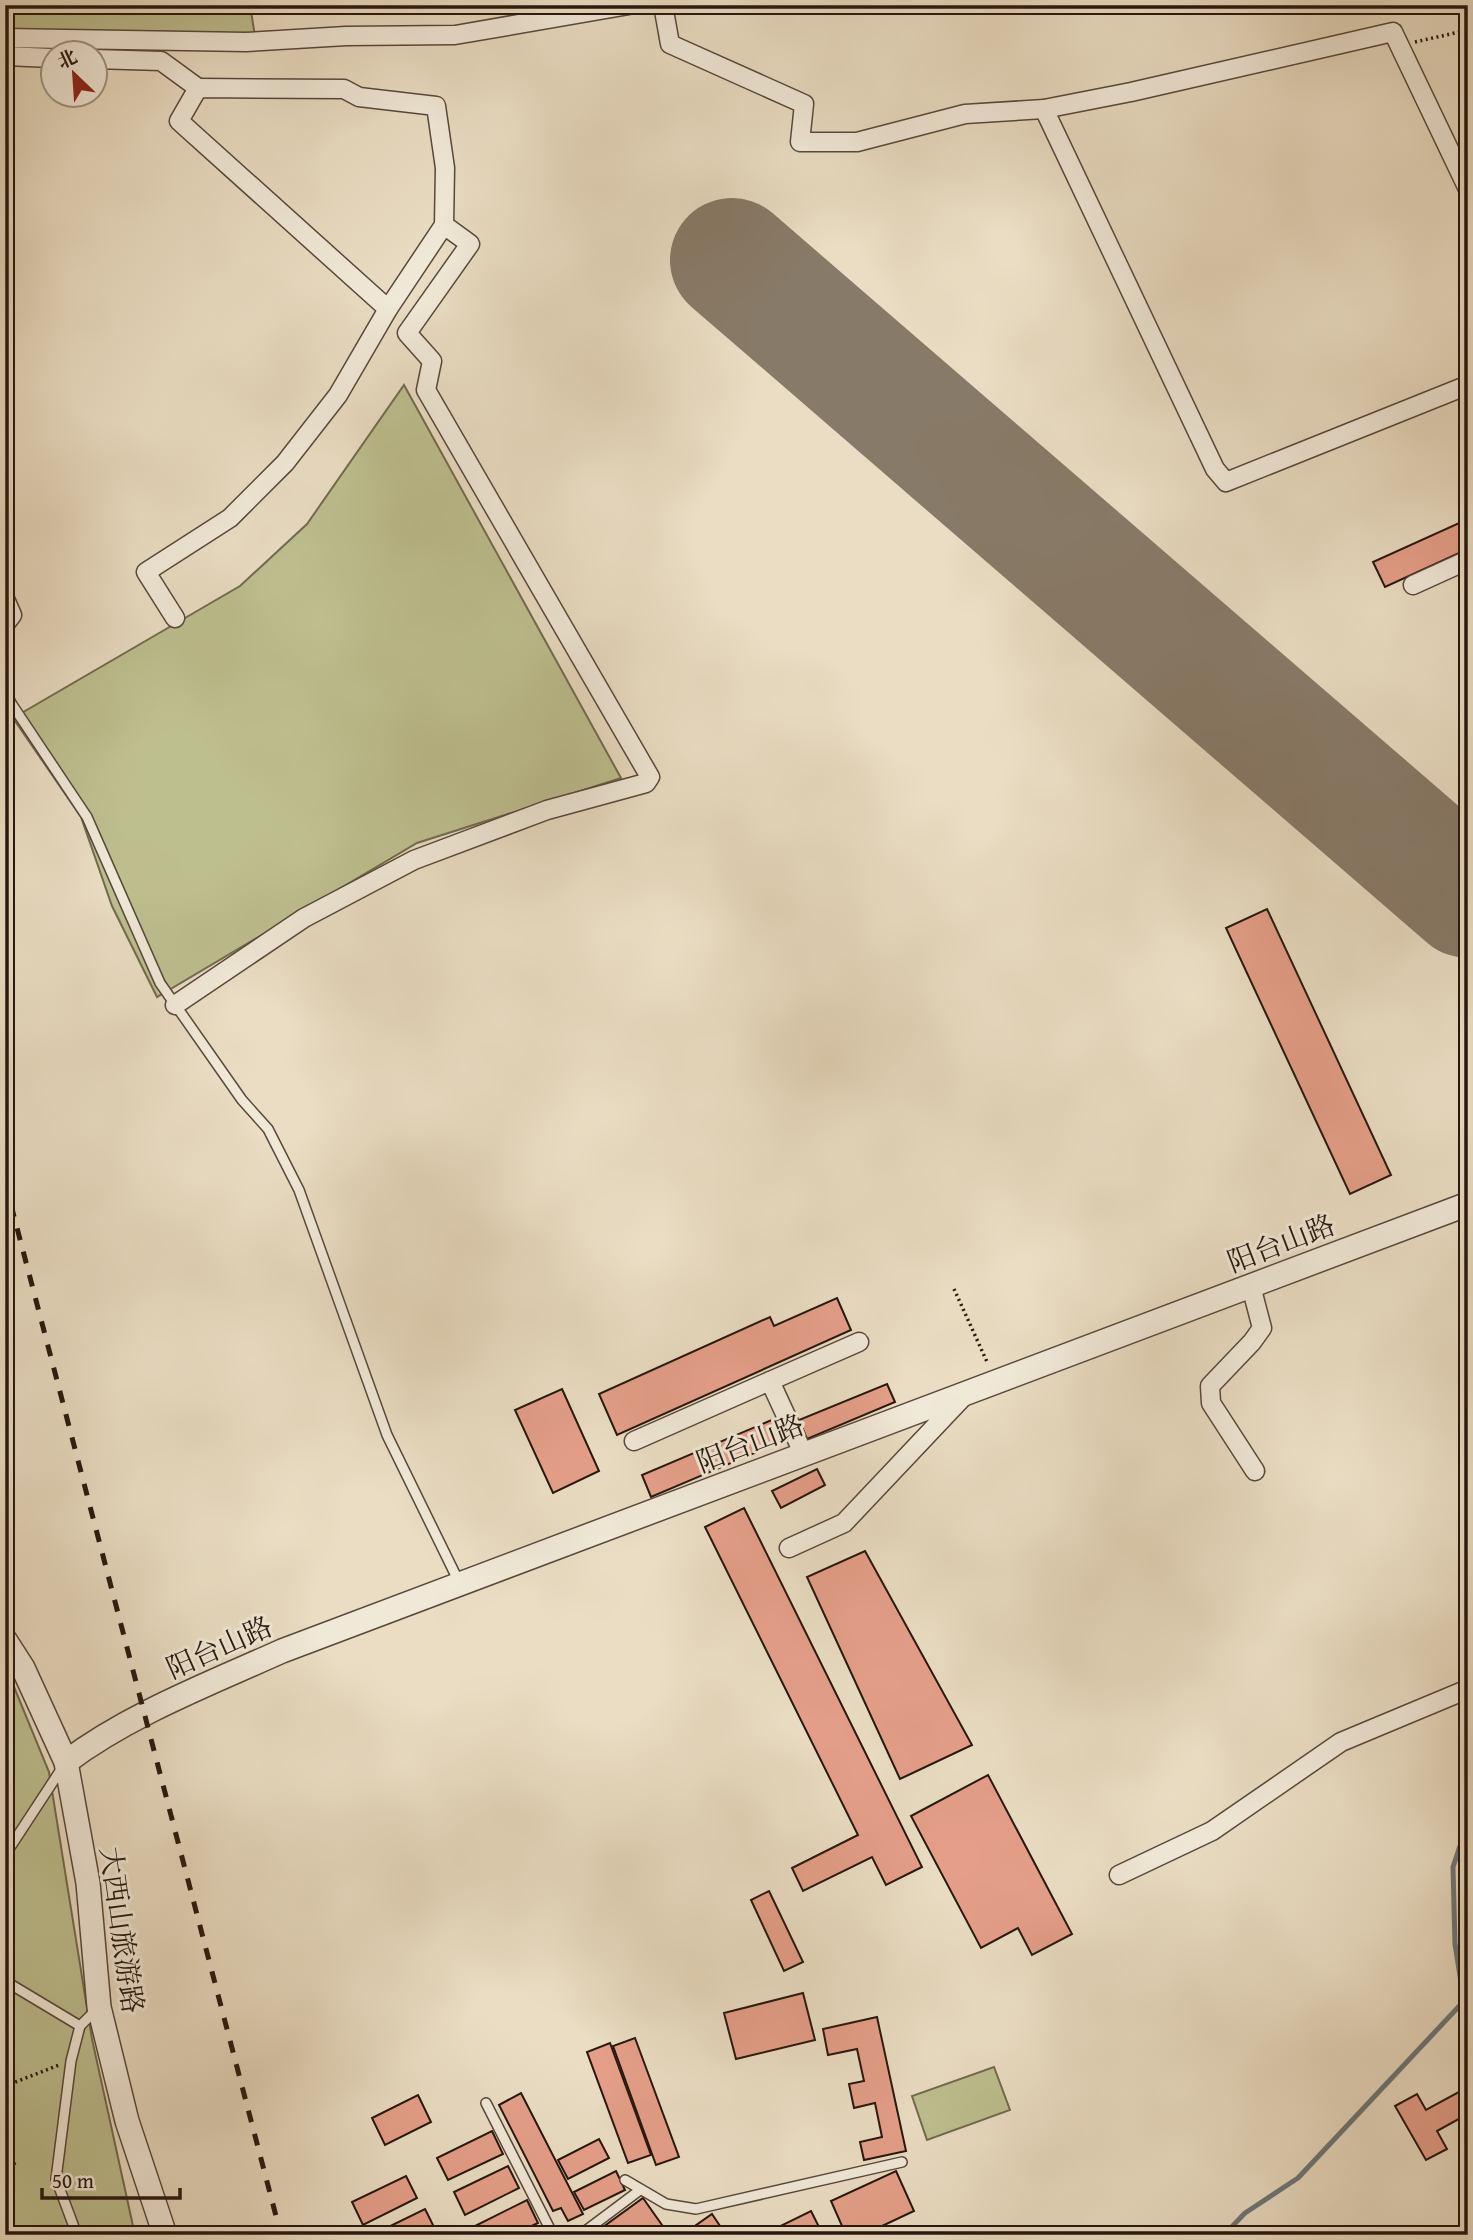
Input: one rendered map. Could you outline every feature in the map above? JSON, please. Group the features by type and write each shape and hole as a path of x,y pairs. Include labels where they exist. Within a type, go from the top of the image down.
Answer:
{"street":[{"path":"5,38 246,42 346,36 455,35 629,5"},
{"path":"663,5 670,44 804,104 800,142 857,142 965,114 1044,110 1393,32 1468,189"},
{"path":"5,56 38,57"},
{"path":"108,59 161,61 198,88 344,89 359,97 436,106 445,168 444,225 388,309 338,396 285,463 230,518 146,572 175,618"},
{"path":"198,88 179,121 388,309"},
{"path":"1044,110 1215,469 1226,482 1468,385"},
{"path":"175,1004 304,918 414,860 547,810 646,783 650,777 426,390 432,361 407,333 470,244 444,225"},
{"path":"1413,585 1468,560"},
{"path":"5,599 12,615 5,624"},
{"name":"阳台山路","path":"66,1762 92,1742 167,1703 282,1651 1468,1205"},
{"path":"1251,1286 1262,1328 1209,1386 1211,1403 1255,1471"},
{"path":"634,1441 859,1342"},
{"path":"770,1381 804,1455"},
{"path":"789,1548 844,1523 966,1394"},
{"name":"大西山旅游路","path":"5,1640 23,1668 66,1762 88,1883 99,2007 127,2121 165,2235"},
{"path":"1119,1875 1212,1831 1341,1742 1468,1689"}],"lane":[{"path":"5,690 11,704 87,817 160,983 242,1100 268,1129 299,1190 387,1434 460,1583"},
{"path":"5,1854 66,1762"},
{"path":"5,1981 80,2026"},
{"path":"76,2235 56,2179 71,2061 80,2026 99,2007"},
{"path":"486,2103 553,2235"},
{"path":"625,2180 666,2204 696,2209 902,2162"},
{"path":"580,2235 640,2190"}],"path":[{"path":"1400,47 1423,39 1468,30"},
{"path":"954,1289 997,1382"},
{"path":"5,2086 71,2061"}],"green space":[{"path":"5,5 250,5 255,36 5,33"},
{"path":"404,385 621,778 417,843 157,997 112,906 81,817 13,718 240,586 307,524"},
{"path":"5,1665 49,1772 92,2039 135,2235 5,2235"},
{"path":"994,2067 1010,2110 927,2140 912,2096"}],"building":[{"path":"1468,519 1468,549 1385,587 1373,562"},
{"path":"1267,909 1391,1175 1350,1194 1226,928"},
{"path":"837,1298 851,1330 617,1435 599,1394 770,1317 774,1326"},
{"path":"887,1384 895,1402 807,1439 799,1420"},
{"path":"562,1389 599,1471 553,1493 515,1410"},
{"path":"781,1416 790,1438 651,1497 642,1475"},
{"path":"817,1469 825,1485 781,1508 772,1491"},
{"path":"744,1508 922,1867 886,1885 872,1857 803,1891 792,1868 858,1835 705,1527"},
{"path":"865,1551 972,1745 900,1779 807,1577"},
{"path":"988,1775 1072,1934 1032,1955 1018,1928 981,1948 911,1816"},
{"path":"769,1891 803,1962 784,1971 751,1900"},
{"path":"803,1993 815,2040 736,2059 724,2013"},
{"path":"877,2017 906,2151 864,2160 860,2142 882,2137 875,2103 854,2108 849,2084 864,2081 857,2049 828,2055 823,2029"},
{"path":"635,2038 679,2157 656,2165 613,2046"},
{"path":"610,2043 651,2155 628,2163 587,2052"},
{"path":"1468,2087 1468,2114 1437,2131 1447,2149 1426,2160 1395,2106 1417,2094 1426,2110"},
{"path":"521,2093 583,2214 568,2221 561,2208 553,2211 499,2105"},
{"path":"418,2095 431,2122 385,2145 372,2118"},
{"path":"492,2131 503,2154 448,2180 437,2158"},
{"path":"599,2139 609,2158 568,2179 558,2160"},
{"path":"5,2141 15,2164 5,2168"},
{"path":"508,2166 519,2188 465,2215 454,2192"},
{"path":"616,2171 625,2190 584,2210 574,2192"},
{"path":"896,2171 914,2211 863,2235 846,2235 831,2201"},
{"path":"406,2176 417,2198 363,2225 352,2202"},
{"path":"643,2198 669,2235 592,2235"},
{"path":"527,2200 538,2223 513,2235 477,2235 473,2227"},
{"path":"425,2209 436,2231 429,2235 372,2235"},
{"path":"811,2211 820,2229 809,2235 762,2235"},
{"path":"712,2214 724,2232 719,2235 682,2235"}],"waterway":[{"path":"1224,2235 1245,2213 1298,2178 1464,2001 1455,1944 1453,1867 1460,1846 1468,1836"}],"runway":[{"path":"732,260 1468,896"}],"railway":[{"path":"5,1182 281,2235"}]}
